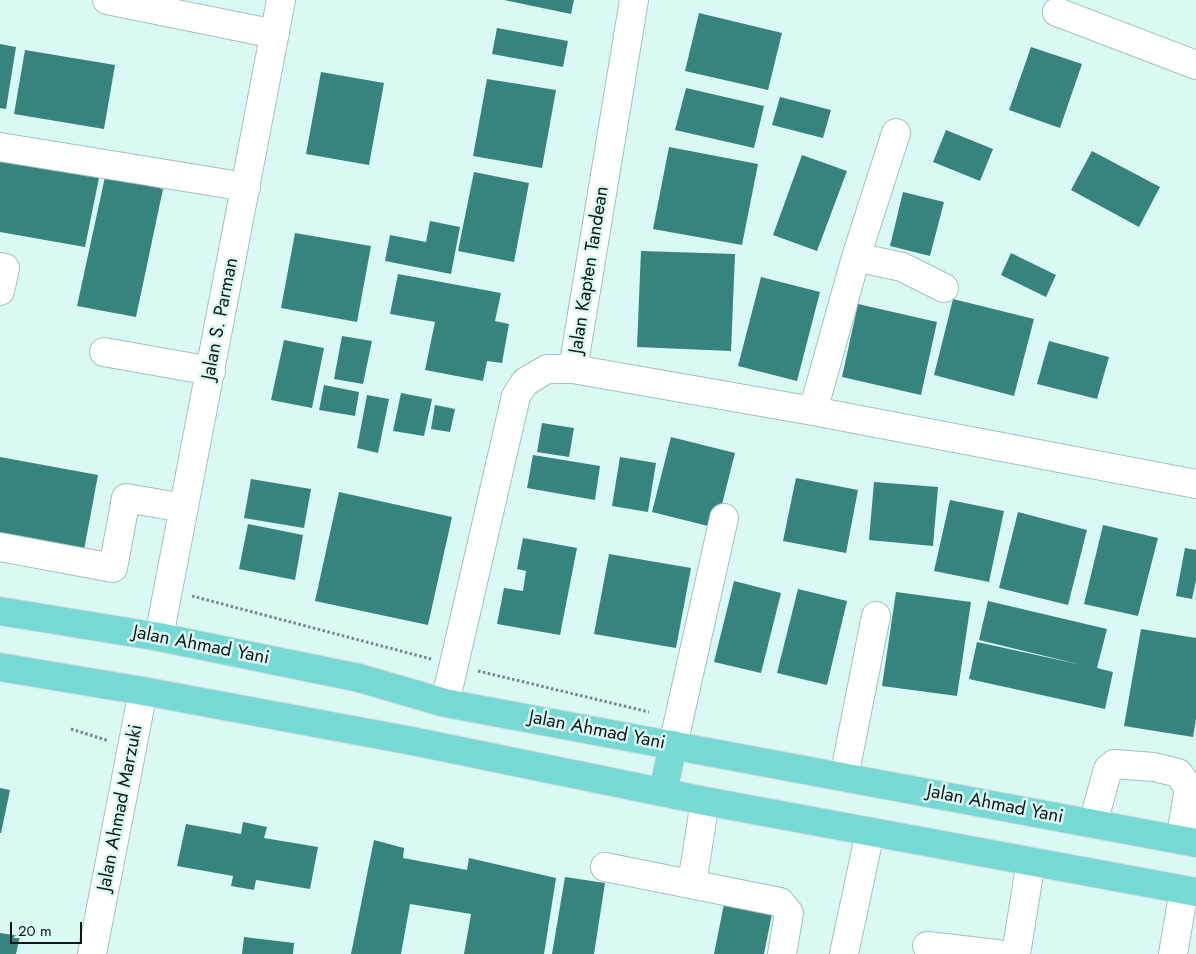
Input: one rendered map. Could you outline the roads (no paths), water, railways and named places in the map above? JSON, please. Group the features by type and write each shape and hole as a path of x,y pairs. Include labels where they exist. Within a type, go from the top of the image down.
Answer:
{"main road":[{"name":"Jalan Ahmad Yani","path":"0,611 159,637 359,678 445,702 676,732 844,777 1188,841"},
{"path":"0,667 143,690 705,801 1190,891"},
{"path":"663,792 676,732"}],"street":[{"path":"106,0 275,34"},
{"name":"Jalan S. Parman","path":"159,637 246,188 280,0"},
{"name":"Jalan Kapten Tandean","path":"445,702 516,396 524,382 536,374 558,368 574,369 634,0"},
{"path":"1057,12 1196,64"},
{"path":"813,411 856,257 896,133"},
{"path":"0,147 246,188"},
{"path":"856,257 902,267 944,288"},
{"path":"0,267 5,268 0,291"},
{"path":"104,352 211,371"},
{"path":"574,369 813,411 1196,484"},
{"path":"0,547 113,568 126,498 184,508"},
{"path":"676,732 724,518"},
{"path":"844,777 876,616"},
{"name":"Jalan Ahmad Marzuki","path":"92,954 143,690"},
{"path":"1093,823 1108,768 1114,764 1154,767 1178,773 1187,785 1188,841"},
{"path":"692,884 705,801"},
{"path":"844,954 870,832"},
{"path":"1016,954 1030,861"},
{"path":"605,866 776,900 784,904 789,913 782,954"},
{"path":"1172,954 1190,891"},
{"path":"927,946 997,954"}]}
